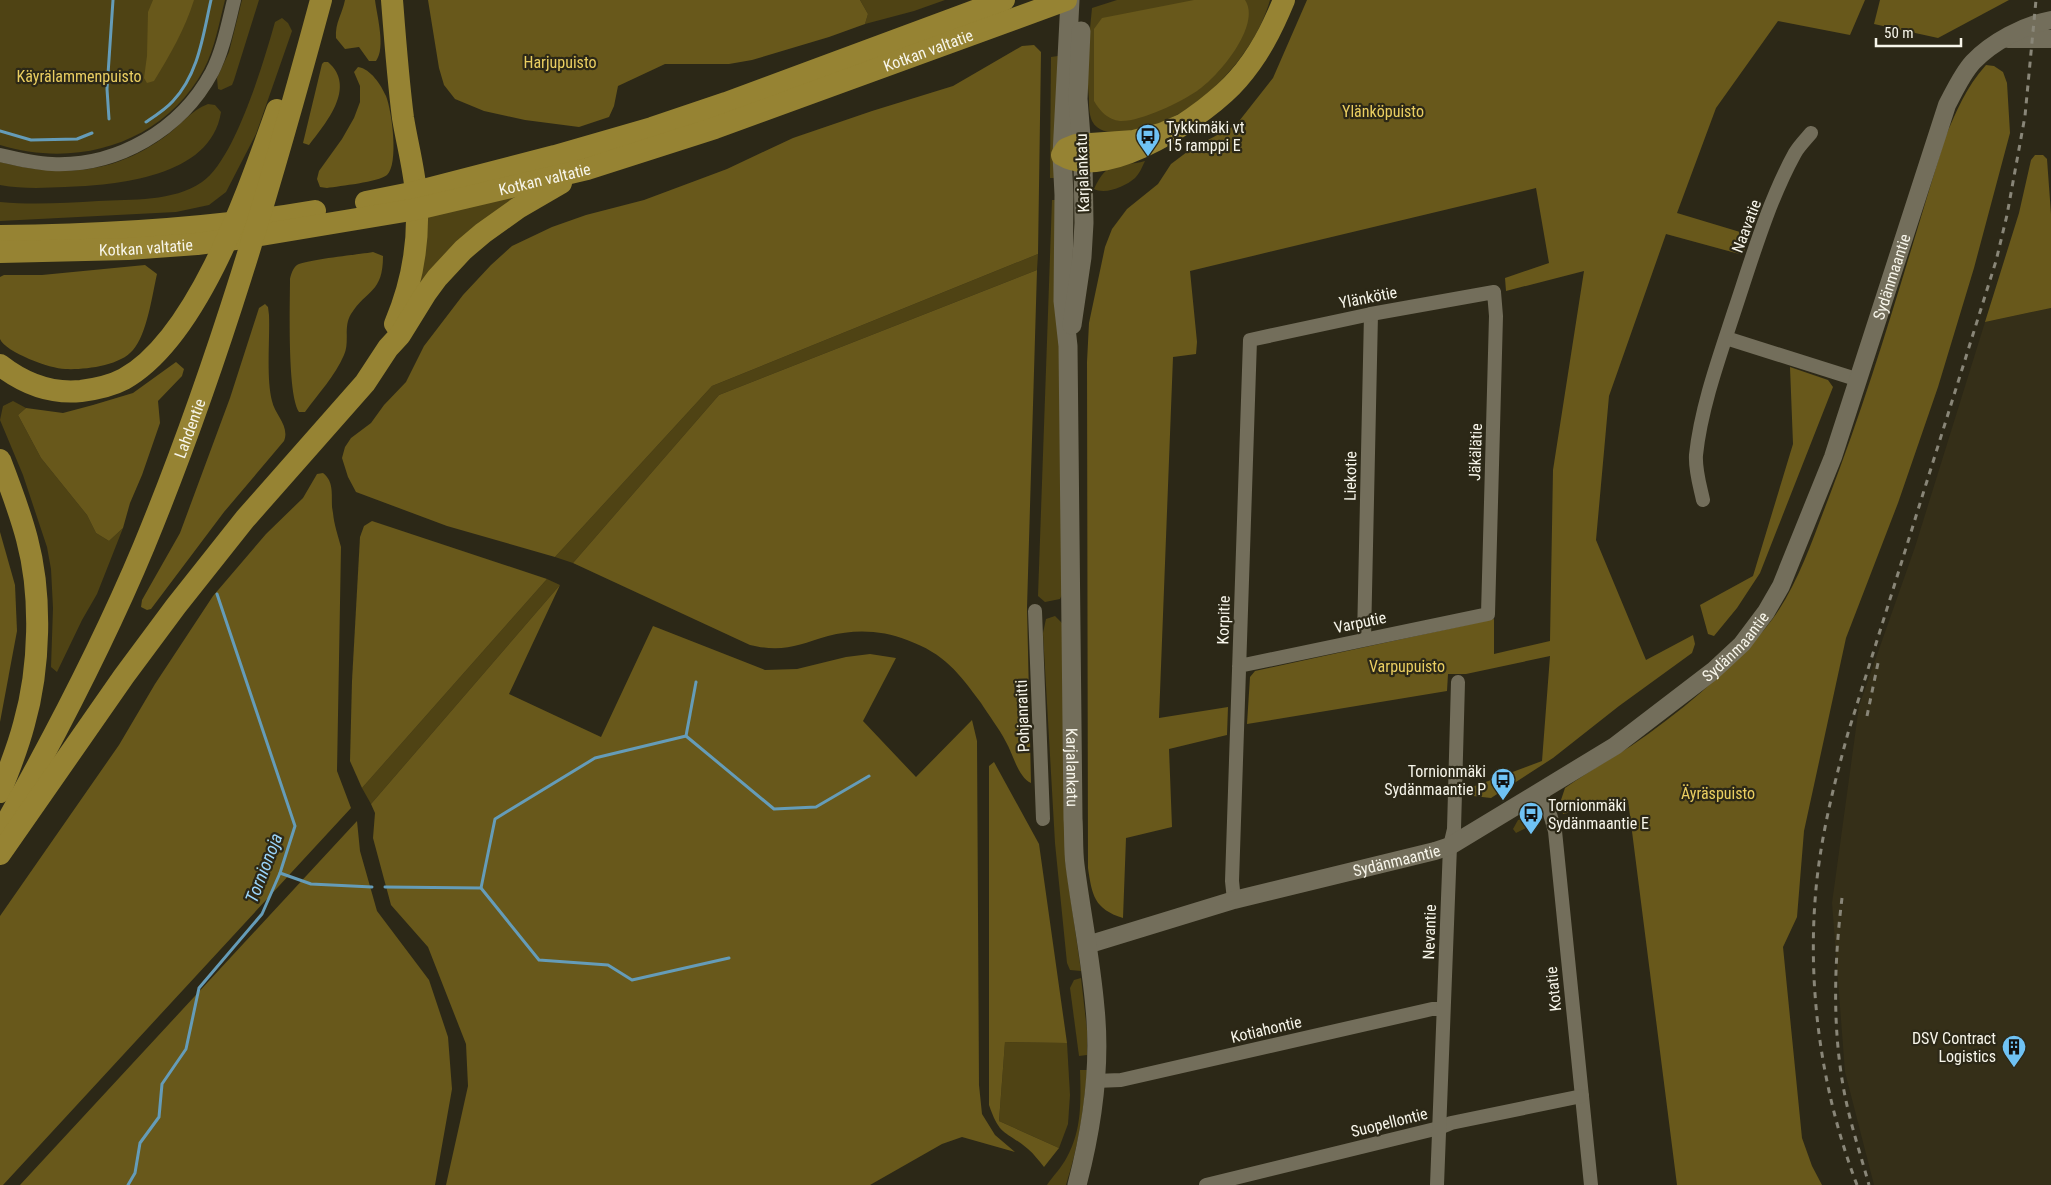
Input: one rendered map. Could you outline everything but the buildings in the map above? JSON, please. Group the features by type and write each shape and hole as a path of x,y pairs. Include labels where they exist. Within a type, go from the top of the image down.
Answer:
{"highway":[{"path":"0,365 22,380 41,387 73,392 91,390 123,380 136,372 161,348 187,314 199,294 230,230 262,151 314,0"},
{"name":"Lahdentie","path":"0,835 48,749 92,660 168,488 214,361 242,275 278,156 321,0"},
{"path":"388,348 391,333 404,303 410,277 416,235 417,200 403,116 392,0"},
{"name":"Kotkan valtatie","path":"417,200 555,156 652,128 735,100 1004,0"},
{"name":"Kotkan valtatie","path":"0,252 83,252 309,220 587,170 706,131 1066,0"},
{"path":"1062,155 1070,147 1082,153 1161,134 1186,123 1209,107 1237,80 1267,38 1282,2"},
{"path":"0,854 124,676 181,599 244,519 365,383 388,348 400,335 431,285 463,250 518,208 587,170"},
{"name":"Kotkan valtatie","path":"0,236 123,232 199,235"},
{"path":"0,460 15,499 27,540 37,613 32,685 25,722 0,792"}],"main road":[{"name":"Karjalankatu","path":"1068,346 1082,257 1084,223 1082,153 1070,0"},
{"name":"Karjalankatu","path":"1077,1185 1096,1081 1095,1009 1074,862 1068,346 1063,301 1064,195 1062,155 1073,55 1083,0"}],"street":[{"path":"0,155 42,164 78,163 126,151 158,133 187,108 209,77 225,38 234,0"},
{"name":"Sydänmaantie","path":"1087,945 1234,900 1450,846 1471,831 1538,794 1616,746 1713,671 1742,644 1766,612 1781,586 1834,457 1947,105 1961,78 1973,62 2005,39 2034,24 2051,20"},
{"path":"2005,39 2051,39"},
{"name":"Naavatie","path":"1703,500 1696,465 1696,455 1703,418 1726,338 1753,254 1782,181 1796,152 1812,133"},
{"name":"Ylänkötie","path":"1250,340 1371,314 1494,292"},
{"name":"Jäkälätie","path":"1488,614 1496,316 1494,292"},
{"name":"Liekotie","path":"1364,639 1371,314"},
{"path":"1726,338 1860,380"},
{"name":"Korpitie","path":"1234,900 1232,882 1250,340"},
{"name":"Pohjanraitti","path":"1035,611 1043,819"},
{"name":"Varputie","path":"1239,666 1488,614"},
{"name":"Nevantie","path":"1437,1185 1450,846 1454,829 1458,682"},
{"name":"Kotatie","path":"1538,794 1547,804 1555,831 1592,1185"},
{"name":"Kotiahontie","path":"1096,1081 1121,1080 1432,1009 1443,1009"},
{"name":"Suopellontie","path":"1206,1185 1451,1124 1582,1096"}],"shaded area":[{"path":"2051,308 2051,1185 1874,1185 1845,1072 1832,903 1859,706 1915,547 1985,322"}],"green space":[{"name":"Käyrälammenpuisto","path":"0,0 225,0 214,44 204,69 187,94 166,115 142,132 116,144 88,151 59,154 30,152 0,145"},
{"path":"153,0 194,0 182,32 166,61 154,81 147,83 144,78 147,56 148,12"},
{"path":"242,0 259,0 232,85 221,90 218,89 217,78 229,52"},
{"path":"345,0 375,0 381,40 379,55 376,61 369,61 359,47 345,49 336,38 338,23"},
{"name":"Harjupuisto","path":"428,0 860,0 868,14 865,24 752,60 729,64 665,64 618,86 614,106 609,117 579,127 525,120 484,111 455,99 444,85 439,68"},
{"path":"860,0 945,0 914,11 865,24 868,14"},
{"path":"1117,0 1270,0 1249,46 1213,88 1191,106 1168,120 1144,129 1119,132 1107,131 1094,125 1089,110 1088,76 1092,8"},
{"path":"1194,0 1245,0 1249,11 1248,23 1243,36 1226,63 1197,91 1160,110 1138,118 1120,121 1112,119 1105,114 1094,101 1094,29 1102,18"},
{"name":"Ylänköpuisto","path":"1307,0 1865,0 1850,35 1778,21 1716,108 1677,213 1750,235 1743,255 1666,234 1609,396 1596,540 1646,660 1693,635 1695,644 1692,653 1619,706 1553,758 1491,798 1473,796 1464,790 1542,761 1550,656 1466,674 1448,674 1447,691 1247,724 1250,677 1255,671 1494,619 1494,654 1550,641 1553,470 1584,271 1506,291 1505,278 1549,263 1536,188 1190,271 1197,342 1196,354 1173,357 1159,718 1228,707 1227,735 1169,749 1172,827 1126,838 1123,918 1106,910 1096,900 1088,868 1087,362 1089,323 1105,247 1112,229 1127,209 1158,184 1171,164 1191,149 1236,125 1273,78"},
{"path":"1880,0 2009,0 1938,38 1874,24"},
{"path":"282,18 288,23 292,31 256,134 226,192 209,205 176,212 0,221 0,202 49,203 152,198 178,193 202,182 214,170 226,153 237,132 256,84 275,22"},
{"path":"1034,45 1041,52 1038,254 712,386 555,557 447,526 356,492 348,477 342,458 345,447 351,438 371,423 384,405 406,382 424,346 463,295 512,246 552,227 586,215 644,200 727,169 793,138 953,86 1022,46"},
{"path":"1058,56 1056,178 1050,178 1051,57"},
{"path":"324,62 328,62 336,72 340,82 339,93 336,105 330,116 309,145 303,143"},
{"name":"Äyräspuisto","path":"1986,65 1994,66 2003,72 2007,83 2010,133 1974,268 1938,387 1898,503 1846,638 1804,831 1797,917 1783,947 1802,1138 1812,1166 1822,1185 1677,1185 1628,800 1563,814 1561,800 1565,788 1649,733 1684,707 1717,678 1764,630 1785,600 1809,549 1861,408 1945,138 1967,91"},
{"path":"358,67 371,74 386,96 394,149 391,169 387,175 376,180 327,188 320,187 317,179 319,171 342,139 354,118 360,102 360,86 354,72"},
{"path":"208,104 215,105 221,112 213,134 199,151 180,164 158,174 134,180 86,186 32,188 0,185 0,162 43,170 64,171 104,166 144,150 169,134 196,110"},
{"path":"2035,155 2043,155 2047,159 2051,214 2051,308 1985,322 2019,213 2031,160"},
{"path":"1145,161 1137,176 1126,184 1116,189 1104,191 1094,189 1099,179 1109,168"},
{"path":"528,191 419,293 426,221 428,217"},
{"path":"1052,200 1057,200 1063,592 1060,599 1045,602 1038,596"},
{"path":"373,252 383,256 382,268 377,284 351,314 347,324 346,350 336,370 305,412 299,412 295,402 291,369 290,279 292,271 297,265 303,263"},
{"path":"1038,254 1037,270 719,395 573,563 555,557 712,386"},
{"path":"145,265 157,274 148,314 138,343 133,350 120,360 91,368 58,368 19,354 10,349 0,339 0,277 4,275 42,275"},
{"path":"1037,270 1027,608 1031,783 1023,776 1000,732 965,682 950,665 920,645 878,632 848,632 790,647 772,648 750,645 573,563 719,395"},
{"path":"265,304 268,307 269,315 270,392 274,406 284,425 284,441 224,512 151,609 147,610 141,607 142,600 180,533 230,398 259,308"},
{"path":"176,362 184,369 182,376 158,401 160,423 142,475 130,503 123,528 109,541 96,533 87,515 41,458 18,415 26,408 63,413 133,393"},
{"path":"1790,367 1828,380 1833,387 1760,573 1737,608 1714,636 1708,634 1700,605 1753,576 1793,444"},
{"path":"13,401 26,408 18,415 41,458 87,515 96,533 109,541 123,528 97,594 57,672 51,667 53,608 51,569 47,547 23,475 0,420 3,406"},
{"path":"323,473 331,486 332,508 341,547 337,771 351,808 3,1185 0,1185 0,916 119,745 155,684 213,596 266,534 303,498 317,474"},
{"path":"372,521 547,579 362,788 350,761 352,681 360,537 364,526"},
{"path":"0,532 15,585 17,631 0,722"},
{"path":"547,579 560,585 371,804 362,788"},
{"path":"560,585 509,694 601,737 653,626 765,670 797,669 846,657 870,654 896,658 863,721 916,777 972,720 977,741 979,1085 982,1114 995,1135 1015,1152 962,1137 942,1144 870,1185 446,1185 468,1086 466,1044 428,947 391,905 373,838 375,813 371,804"},
{"path":"1055,616 1062,623 1065,860 1081,971 1070,970 1067,963 1055,843 1043,633 1046,619"},
{"path":"994,762 1039,844 1067,1043 1005,1042 999,1121 1059,1148 1044,1167 1028,1149 1000,1128 989,1105 989,766"},
{"path":"1529,817 1533,819 1530,826 1516,833 1513,829 1518,820"},
{"path":"357,821 360,851 377,911 429,980 448,1037 452,1089 435,1185 20,1185"},
{"path":"1081,978 1087,1030 1087,1055 1079,1056 1070,988 1074,980"},
{"path":"1005,1042 1067,1043 1070,1095 1068,1124 1059,1148 999,1121"},
{"path":"1080,1070 1087,1070 1086,1085 1080,1128 1066,1185 1047,1185 1065,1161 1076,1136 1080,1115"}],"waterway":[{"path":"109,119 107,89 113,0"},
{"path":"146,122 170,104 189,78 199,53 211,0"},
{"path":"0,131 31,140 77,139 92,133"},
{"name":"Tornionoja","path":"128,1185 135,1173 140,1143 159,1117 162,1084 186,1049 199,988 262,914 280,873 295,826 217,594"},
{"path":"686,736 696,682"},
{"path":"481,888 495,819 595,758 686,736 774,809 816,807 869,776"},
{"path":"280,873 311,884 372,887"},
{"path":"385,887 481,888 539,960 608,965 632,980 729,958"}],"railway":[{"path":"1857,1185 1835,1116 1827,1081 1816,1009 1813,937 1817,879 1823,837 1848,733 1996,261 2007,215 2025,116 2036,0"},
{"path":"1867,716 1878,663"},
{"path":"1842,898 1836,972 1838,1047 1847,1107 1869,1185"}],"place":[{"name":"Tykkimäki vt 15 ramppi E","path":"1148,157"},
{"name":"Tornionmäki Sydänmaantie P","path":"1503,801"},
{"name":"Tornionmäki Sydänmaantie E","path":"1531,835"},
{"name":"DSV Contract Logistics","path":"2014,1068"}],"park label":[{"name":"Varpupuisto","path":"1407,666"}]}
